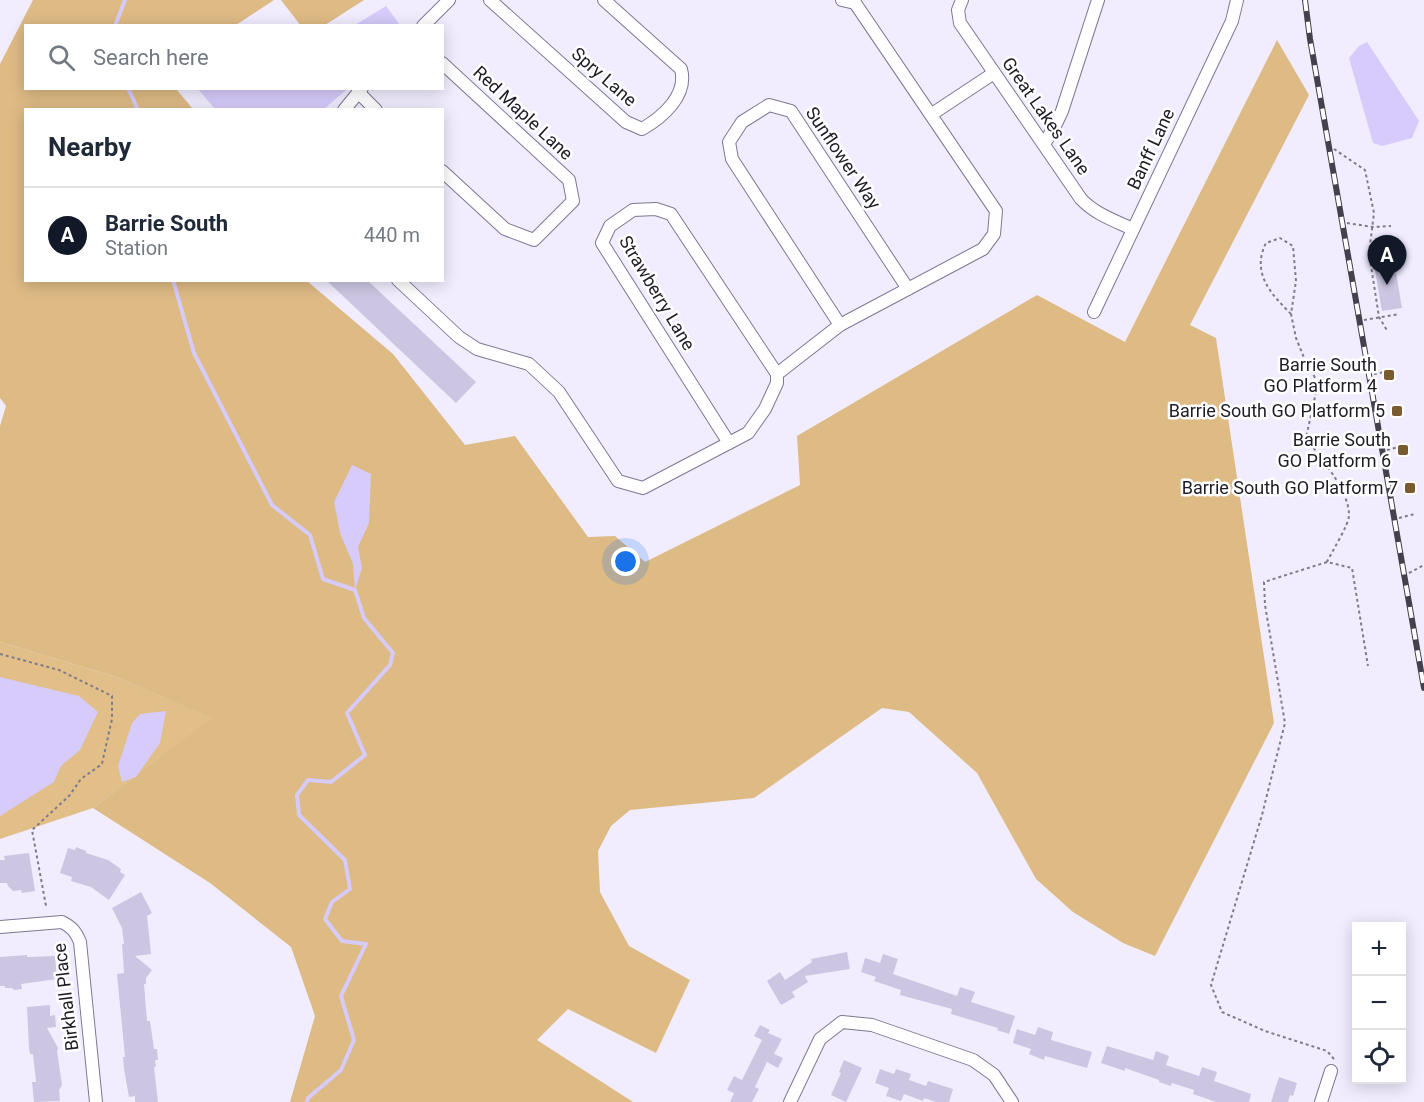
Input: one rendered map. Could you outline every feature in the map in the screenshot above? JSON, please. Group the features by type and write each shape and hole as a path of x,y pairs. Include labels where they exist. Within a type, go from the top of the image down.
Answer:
{"street":[{"path":"425,24 449,0"},
{"name":"Spry Lane","path":"490,0 626,122 642,129 653,122 678,97 684,81 681,69 604,0"},
{"path":"400,282 459,337 477,349 529,364 559,392 618,480 643,488 748,432 765,409 777,383 777,374 840,325 983,249 994,234 996,211 856,1 842,0"},
{"name":"Great Lakes Lane","path":"962,0 958,17 960,23 1088,206 1133,230"},
{"path":"1044,144 1062,111 1098,0"},
{"name":"Banff Lane","path":"1094,312 1232,21 1237,0"},
{"name":"Red Maple Lane","path":"444,65 569,180 573,201 534,240 505,229 444,173"},
{"path":"932,114 994,73"},
{"path":"346,108 360,90 374,108"},
{"name":"Sunflower Way","path":"840,325 732,159 729,142 742,122 769,105 791,111 908,289"},
{"name":"Strawberry Lane","path":"729,443 602,243 610,226 633,210 656,209 671,214 777,374"},
{"name":"Birkhall Place","path":"0,927 62,922 76,933 80,942 96,1102"},
{"path":"790,1102 820,1040 842,1022 872,1025 973,1059 994,1075 1012,1102"},
{"path":"1321,1102 1331,1071"}],"path":[{"path":"1334,149 1365,170 1374,213 1369,254 1379,318 1388,332"},
{"path":"1347,223 1373,227 1391,226"},
{"path":"1291,315 1271,294 1262,276 1260,255 1266,243 1280,238 1293,246 1296,281 1291,315 1296,338 1318,383 1306,438 1345,498 1349,517 1327,562"},
{"path":"1364,320 1399,314"},
{"path":"1374,374 1390,371"},
{"path":"1387,450 1402,446"},
{"path":"1399,518 1415,514"},
{"path":"1331,1071 1334,1059 1327,1051 1265,1031 1222,1012 1211,985 1262,814 1285,723 1265,605 1264,582 1327,562 1352,568 1368,666"},
{"path":"1409,573 1424,565"},
{"path":"0,654 59,670 112,696 112,719 102,764 81,779 69,796 32,830 46,906"}],"shaded area":[{"path":"33,0 274,0 238,24 24,24 24,90 177,90 192,108 24,108 24,282 308,282 393,354 465,445 515,436 588,537 615,536 645,562 800,485 797,436 1037,295 1125,342 1277,40 1309,95 1190,325 1216,338 1274,723 1155,956 1123,943 1073,912 1036,879 977,773 909,712 882,708 754,798 630,810 611,826 598,851 600,892 629,946 690,980 656,1053 568,1009 537,1040 633,1102 290,1102 315,1016 291,947 210,883 93,808 212,718 116,677 0,642 0,426 6,406 0,398 0,64"},
{"path":"281,0 364,0 327,24 299,24"},
{"path":"386,6 399,24 357,24"},
{"path":"1367,42 1419,121 1412,138 1382,146 1373,143 1349,58 1359,46"},
{"path":"199,90 346,90 325,108 214,108"},
{"path":"352,465 371,474 369,523 358,547 362,568 355,590 353,564 340,533 334,502"},
{"path":"0,642 116,677 213,718 93,808 0,839"},
{"path":"0,677 79,696 98,712 80,750 61,766 54,782 0,816"},
{"path":"166,711 160,743 136,777 122,782 118,766 132,723 140,714"}],"building":[{"path":"1393,255 1402,308 1382,311 1373,259"},
{"path":"328,282 369,282 476,382 456,403"},
{"path":"76,847 108,860 121,869 120,872 125,875 109,900 91,887 71,881 72,877 60,873 68,848 75,850"},
{"path":"29,853 35,891 22,893 21,890 13,891 7,883 0,883 0,860 5,860 4,856"},
{"path":"141,892 152,913 147,916 151,954 135,956 152,970 144,984 147,1021 150,1021 154,1049 157,1049 158,1060 155,1060 156,1066 154,1067 158,1102 135,1102 135,1096 129,1097 123,1057 125,1057 117,974 124,973 122,944 124,944 122,928 112,908"},
{"path":"847,952 850,969 805,976 808,982 792,992 795,997 781,1005 767,981 780,972 785,980 812,962 811,959"},
{"path":"883,954 898,959 893,974 957,996 960,987 975,992 971,1002 1015,1016 1009,1034 997,1030 998,1028 951,1014 952,1009 900,995 901,990 874,981 876,977 861,972 865,958 880,963"},
{"path":"27,955 27,957 55,956 57,979 21,984 22,989 14,990 0,986 0,957"},
{"path":"50,1005 50,1016 55,1015 56,1027 47,1028 58,1048 62,1085 59,1090 60,1101 34,1102 32,1082 36,1082 33,1054 30,1054 29,1048 27,1007"},
{"path":"760,1025 770,1030 768,1033 782,1039 774,1054 783,1058 778,1068 767,1062 755,1087 759,1089 752,1102 730,1102 734,1093 727,1090 734,1076 742,1080 762,1040 754,1036"},
{"path":"1038,1027 1053,1032 1051,1040 1092,1052 1087,1068 1045,1056 1044,1060 1029,1054 1031,1049 1013,1043 1017,1029 1035,1035"},
{"path":"1107,1046 1153,1060 1156,1051 1169,1056 1166,1065 1199,1076 1202,1067 1217,1072 1214,1081 1251,1094 1249,1102 1216,1102 1193,1094 1194,1090 1172,1083 1171,1086 1125,1068 1125,1071 1101,1063"},
{"path":"844,1060 862,1068 846,1102 831,1095"},
{"path":"880,1069 894,1074 896,1069 911,1074 909,1080 926,1086 928,1081 953,1089 949,1102 936,1102 924,1098 923,1101 904,1094 901,1101 886,1096 889,1088 875,1083"},
{"path":"1279,1077 1297,1083 1293,1096 1290,1095 1288,1102 1271,1102"}],"waterway":[{"path":"116,24 125,0"},
{"path":"129,90 137,108"},
{"path":"174,282 194,353 272,505 310,535 323,579 355,590 364,618 393,653 390,665 347,713 365,755 331,782 308,780 297,795 299,815 345,860 350,889 332,902 325,919 342,941 366,944 341,996 354,1040 341,1070 308,1098 307,1102"}],"railway":[{"path":"1305,0 1424,688"}],"place":[{"name":"Barrie South","path":"1387,285"},
{"name":"Barrie South GO Platform 4","path":"1389,375"},
{"name":"Barrie South GO Platform 5","path":"1397,411"},
{"name":"Barrie South GO Platform 6","path":"1403,450"},
{"name":"Barrie South GO Platform 7","path":"1410,488"}]}
